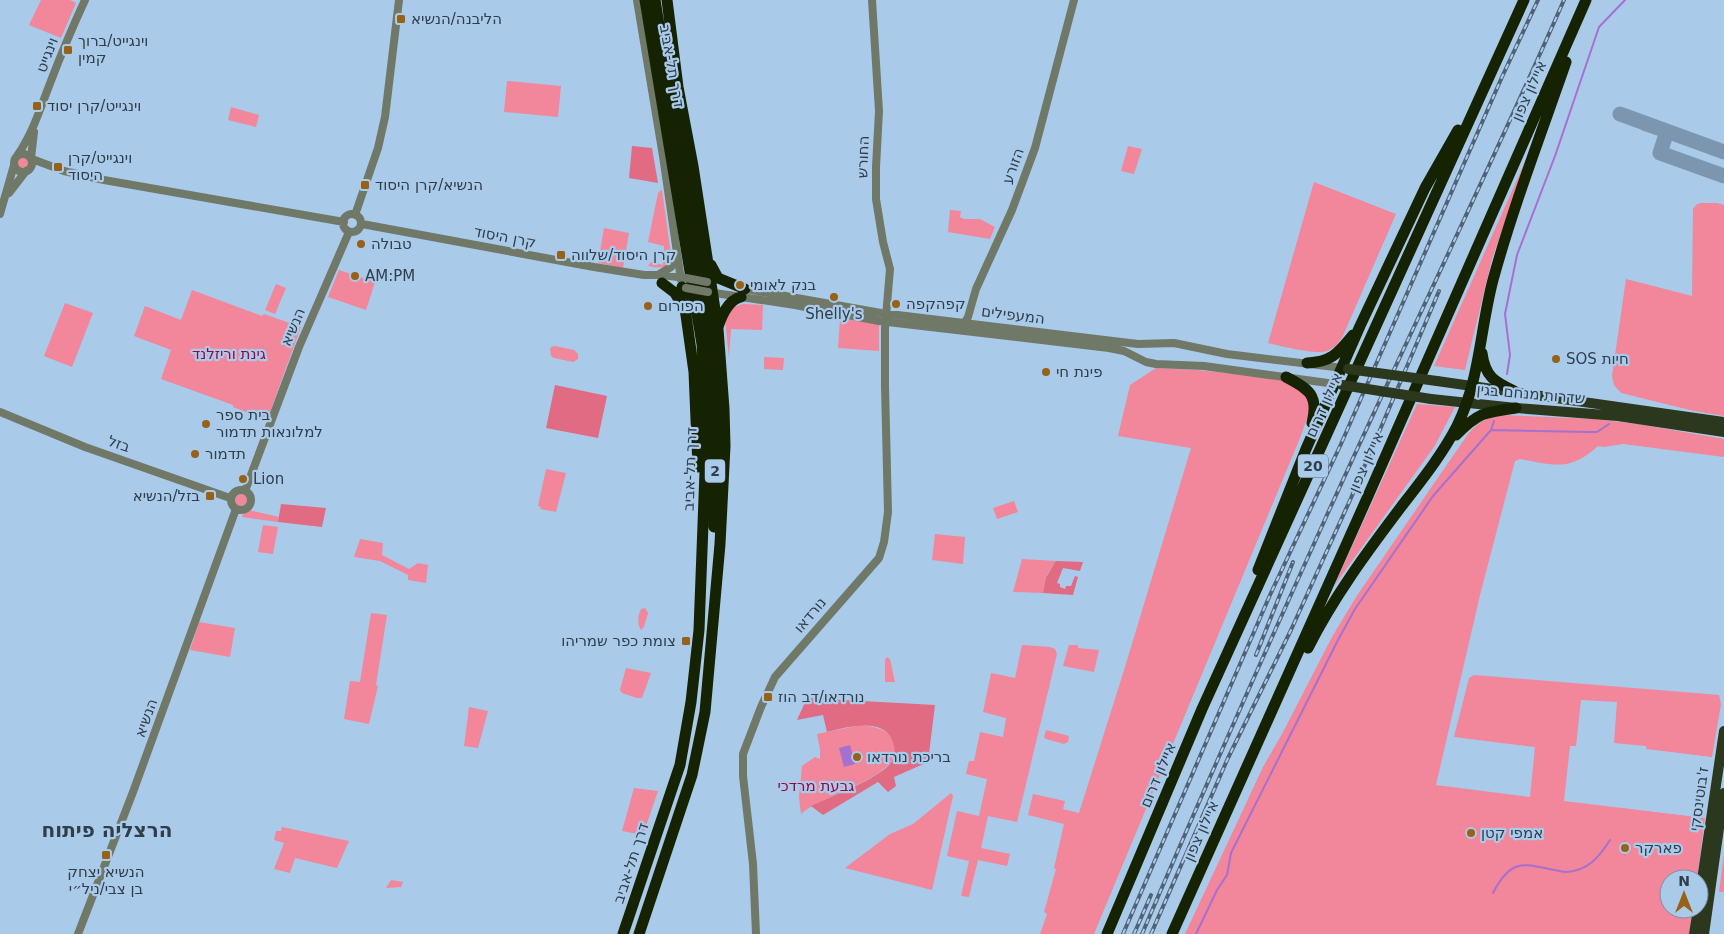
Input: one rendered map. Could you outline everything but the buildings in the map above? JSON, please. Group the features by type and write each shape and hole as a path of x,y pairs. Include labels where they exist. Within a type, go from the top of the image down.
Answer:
{"highway":[{"name":"דרך תל-אביב","path":"624,934 680,765 691,702 699,630 707,419 702,344 645,0"},
{"name":"דרך תל-אביב","path":"655,0 712,346 717,418 712,632"},
{"path":"667,0 678,87 718,329 724,409 725,446 720,544 712,632"},
{"name":"איילון דרום","path":"1107,934 1202,709 1524,0"},
{"path":"1448,443 1472,386 1493,282 1526,177 1587,0"},
{"name":"איילון צפון","path":"1172,934 1587,0"},
{"path":"1202,709 1306,449 1338,385 1360,326 1426,188 1498,59"},
{"path":"706,255 718,278 743,293 733,300 727,308 718,329"},
{"path":"659,279 675,293 685,310"},
{"path":"684,283 685,310 692,356 696,407 699,479 699,630"},
{"path":"1307,363 1324,361 1334,357 1360,326"},
{"path":"1481,347 1483,362 1488,373 1495,382 1514,391"},
{"path":"1286,377 1306,388 1315,401 1314,416 1306,449"},
{"path":"1230,804 1327,612 1368,552 1448,443 1467,424 1479,415 1491,411 1516,408"},
{"name":"2","path":"639,934 692,775 705,712 712,632"}],"main road":[{"name":"שדרות מנחם בגין","path":"1345,368 1724,422"},
{"name":"שדרות מנחם בגין","path":"1338,385 1466,403 1618,416 1724,432"},
{"name":"ז'בוטינסקי","path":"1704,869 1724,732"},
{"name":"ז'בוטינסקי","path":"1704,934 1724,793"},
{"path":"1694,934 1696,919"}],"street":[{"name":"וינגייט","path":"17,156 29,137 66,42 85,0"},
{"path":"355,215 378,148 385,117 399,0"},
{"path":"637,0 663,156 676,253 684,283"},
{"name":"החורש","path":"872,0 880,111 876,197 883,242 890,269 887,318"},
{"name":"הזורע","path":"965,323 976,289 1012,210 1035,148 1074,0"},
{"name":"וינגייט","path":"32,159 36,120"},
{"path":"0,214 14,160 17,156 25,153 32,159 64,171 104,180 344,222"},
{"path":"5,199 32,165 32,159"},
{"path":"14,165 19,171 64,171"},
{"path":"349,215 355,215 360,218 362,224 358,230 349,232 345,228 344,222 349,215"},
{"name":"קרן היסוד","path":"362,224 684,283"},
{"name":"הנשיא","path":"245,490 299,347 349,232"},
{"path":"659,279 674,264 676,253"},
{"name":"המעפילים","path":"684,283 954,330 1109,348 1124,351 1146,362 1156,364 1204,366 1338,385"},
{"name":"המעפילים","path":"887,318 965,323 1138,344 1174,343 1227,354 1345,368"},
{"name":"נורדאו","path":"756,934 752,864 743,776 743,754 775,677 879,558 884,542 888,512 885,386 887,318"},
{"path":"954,330 960,328 965,323"},
{"name":"בזל","path":"0,412 85,447 230,498"},
{"path":"236,490 245,490 250,494 250,504 246,509 236,509 231,504 230,498 236,490"},
{"name":"הנשיא","path":"78,934 134,792 236,509"}],"green space":[{"path":"41,0 70,0 76,3 61,38 29,25"},
{"path":"507,81 561,86 558,117 504,112"},
{"path":"231,107 259,115 256,127 228,120"},
{"path":"1128,146 1142,149 1134,174 1121,171"},
{"path":"1528,155 1492,259 1465,370 1434,366"},
{"path":"23,156 28,158 30,163 28,168 23,170 18,168 16,163 18,158"},
{"path":"1314,182 1396,214 1342,338 1332,349 1322,352 1298,350 1268,343"},
{"path":"661,190 671,255 666,266 656,267 648,266 651,262 663,265 664,246 648,242 658,193"},
{"path":"1697,204 1724,205 1724,416 1694,411 1621,393 1614,385 1612,376 1626,279 1692,296 1693,209"},
{"path":"950,210 961,211 960,217 964,219 980,219 995,227 990,239 948,232"},
{"path":"604,228 629,233 623,268 598,263"},
{"path":"339,270 375,282 366,310 328,297"},
{"path":"276,284 286,288 275,314 265,310"},
{"name":"גינת וריזלנד","path":"192,290 262,316 264,314 301,327 267,420 233,407 233,405 161,379 171,350 134,336 145,306 181,320"},
{"path":"65,303 93,313 72,367 44,356"},
{"path":"743,304 763,305 762,330 731,329 729,357 725,320 730,308"},
{"path":"840,319 879,323 879,351 838,348"},
{"path":"555,346 574,350 578,354 578,359 573,362 554,358 551,356 550,350 551,347"},
{"path":"764,357 784,358 783,370 764,369"},
{"path":"1156,368 1285,379 1303,389 1311,407 1300,438 1094,934 1040,934 1047,914 1044,912 1056,869 1054,868 1064,824 1028,815 1033,794 1065,801 1063,809 1079,813 1191,448 1118,436 1130,385"},
{"path":"1417,404 1455,407 1434,447 1334,586"},
{"path":"1503,415 1594,419 1638,424 1724,439 1724,457 1623,444 1598,446 1579,460 1570,463 1552,464 1520,459 1515,461 1480,595 1436,785 1530,797 1535,747 1454,737 1469,678 1474,675 1719,695 1721,704 1712,757 1646,749 1646,746 1614,743 1617,702 1581,700 1576,746 1570,746 1564,801 1705,818 1698,869 1659,869 1659,919 1691,919 1689,934 1185,934 1263,767 1332,637 1356,597 1468,434 1475,426 1492,417"},
{"path":"546,469 566,473 556,512 540,509 541,507 538,506"},
{"path":"239,494 243,494 247,500 243,506 239,506 235,502 235,498"},
{"path":"1014,501 1018,512 997,519 993,508"},
{"path":"248,510 279,517 278,522 242,517 244,512"},
{"path":"263,525 278,527 273,554 258,552"},
{"path":"935,534 965,537 963,564 932,560"},
{"path":"360,539 383,543 382,555 409,569 418,563 428,565 426,583 408,580 408,575 380,561 354,557"},
{"path":"1022,559 1056,561 1046,576 1043,593 1013,592"},
{"path":"645,608 648,613 644,627 641,630 639,617 641,609"},
{"path":"371,613 387,615 376,685 378,686 369,724 344,719 350,681 360,682"},
{"path":"199,622 235,628 230,657 190,650"},
{"path":"1022,645 1050,647 1055,649 1057,654 1017,822 988,816 981,848 1010,854 1007,866 978,860 969,897 961,896 969,861 947,856 957,811 979,816 987,779 966,774 969,761 974,761 980,732 1003,737 1006,718 983,712 991,673 1015,678"},
{"path":"1069,645 1099,650 1094,672 1063,666"},
{"path":"887,657 890,659 895,682 885,682 885,660"},
{"path":"626,668 651,673 642,698 622,693 620,690"},
{"path":"469,707 488,711 478,748 464,746"},
{"name":"בריכת נורדאו","path":"862,725 886,732 892,738 895,753 893,758 886,767 876,774 823,800 801,814 799,797 802,766 815,757 820,759 817,734"},
{"path":"1046,730 1069,736 1068,742 1064,744 1046,739 1044,737"},
{"path":"634,788 658,791 643,835 622,831"},
{"path":"951,793 953,796 932,890 845,868 890,834 913,824"},
{"path":"282,827 349,841 337,868 295,858 290,873 274,869 284,843 274,840 276,831 281,831"},
{"path":"1724,854 1724,892 1719,892"},
{"path":"391,880 403,882 401,887 386,888"}],"shaded area":[{"path":"632,146 652,148 658,183 629,178"},
{"path":"555,385 607,396 598,438 546,428"},
{"path":"281,504 326,508 322,527 278,522"},
{"path":"1056,561 1083,562 1080,571 1063,568 1057,583 1065,589 1066,586 1071,586 1075,576 1078,577 1073,595 1043,593 1046,577"},
{"path":"807,698 935,705 928,762 894,777 896,786 888,792 878,782 823,815 811,806 879,773 891,762 895,749 890,736 884,730 875,727 855,726 827,732 823,715 797,720"},
{"path":"850,745 855,764 844,767 839,748"}],"waterway":[{"path":"1507,374 1510,355 1505,314 1517,255 1555,156 1599,27 1625,0"},
{"path":"1196,934 1217,890 1227,875 1231,853 1355,609 1433,496 1491,430 1494,421"},
{"path":"1491,430 1597,432 1609,424"},
{"path":"1493,893 1508,872 1516,867 1524,865 1566,872 1581,869 1592,862 1610,840"}],"taxiway":[{"path":"1620,114 1724,152"},
{"path":"1646,124 1667,131 1660,153 1724,176"}],"railway":[{"path":"1123,934 1270,595 1341,444 1502,77 1538,0"},
{"path":"1142,934 1303,567 1564,0"},
{"path":"1151,934 1228,758 1291,630 1351,498 1439,291"},
{"path":"1256,655 1293,562"},
{"path":"1134,934 1151,895"}],"place":[{"name":"הליבנה/הנשיא","path":"401,19"},
{"name":"וינגייט/ברוך קמין","path":"68,50"},
{"name":"וינגייט/קרן יסוד","path":"37,106"},
{"name":"וינגייט/קרן היסוד","path":"58,167"},
{"name":"הנשיא/קרן היסוד","path":"365,185"},
{"name":"טבולה","path":"361,244"},
{"name":"קרן היסוד/שלווה","path":"561,255"},
{"name":"AM:PM","path":"355,276"},
{"name":"בנק לאומי","path":"740,285"},
{"name":"Shelly's","path":"834,297"},
{"name":"קפהקפה","path":"896,304"},
{"name":"הפורום","path":"648,306"},
{"name":"SOS חיות","path":"1556,359"},
{"name":"פינת חי","path":"1046,372"},
{"name":"בית ספר למלונאות תדמור","path":"206,424"},
{"name":"תדמור","path":"195,454"},
{"name":"Lion","path":"243,479"},
{"name":"בזל/הנשיא","path":"210,496"},
{"name":"צומת כפר שמריהו","path":"686,641"},
{"name":"נורדאו/דב הוז","path":"768,697"},
{"name":"בריכת נורדאו","path":"857,757"},
{"name":"אמפי קטן","path":"1471,833"},
{"name":"פארקר","path":"1625,848"},
{"name":"הנשיא יצחק בן צבי/ניל״י","path":"106,855"}],"district":[{"name":"הרצליה פיתוח","path":"107,830"}],"park label":[{"name":"גבעת מרדכי","path":"816,786"}]}
